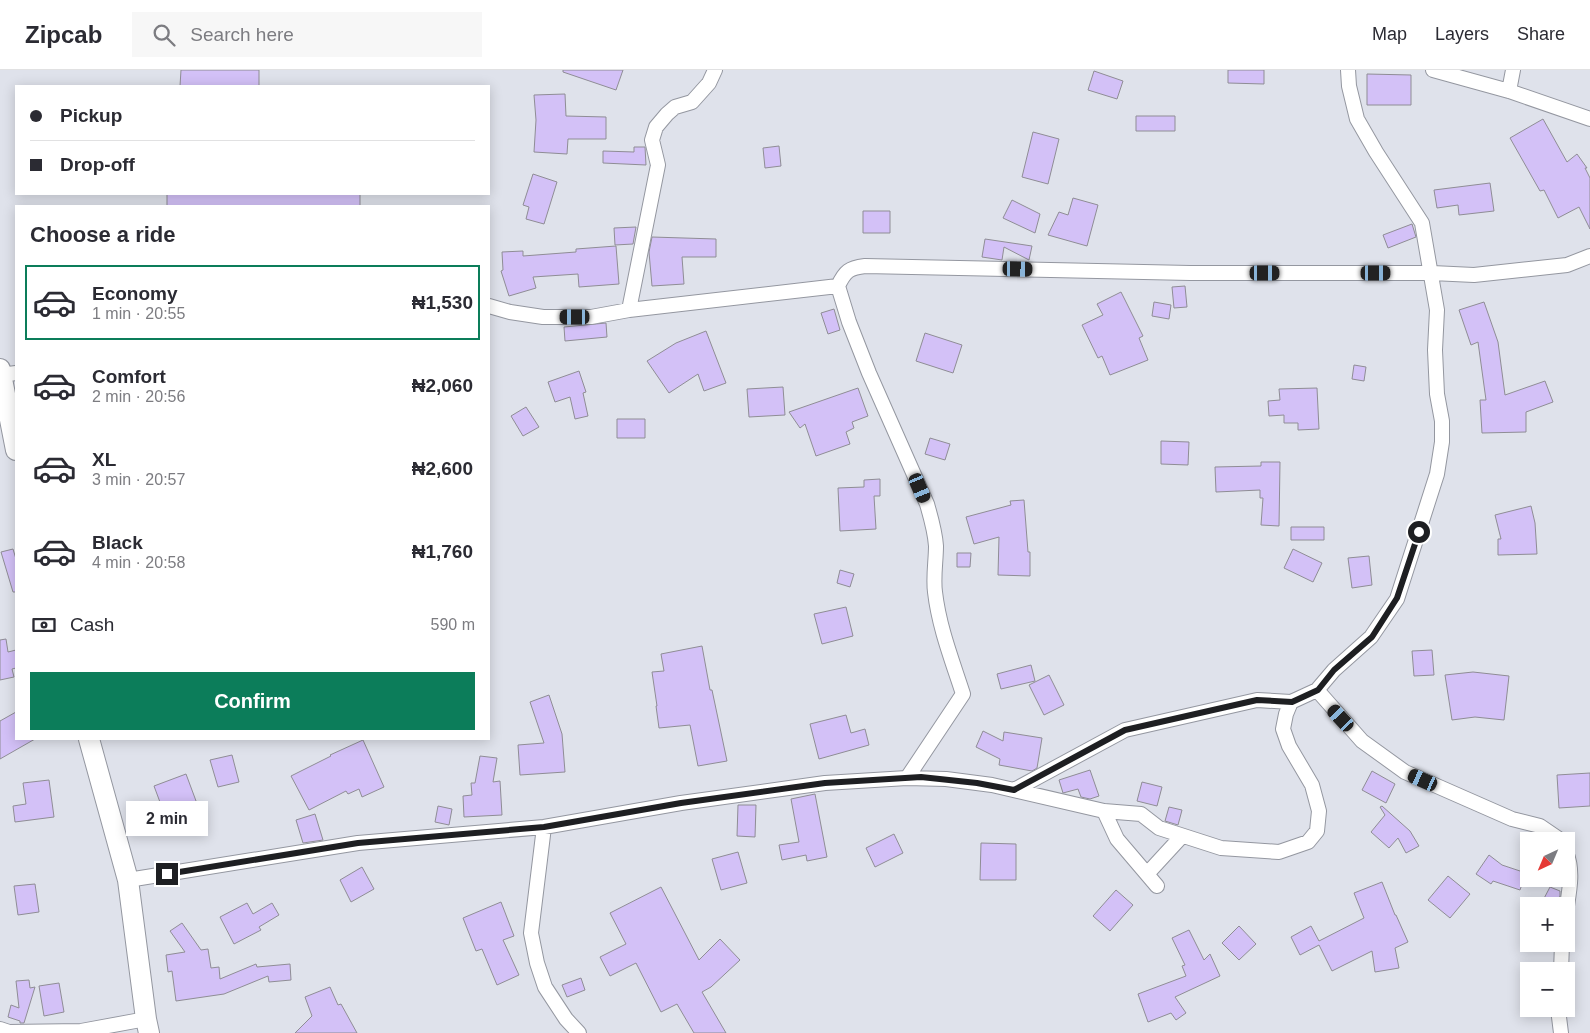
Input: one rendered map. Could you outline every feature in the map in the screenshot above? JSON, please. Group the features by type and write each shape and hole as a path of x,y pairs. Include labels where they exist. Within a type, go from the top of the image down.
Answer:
{"main road":[{"path":"6,373 6,430 15,448"},
{"path":"89,740 128,880 148,1026"}],"street":[{"path":"629,310 658,165 652,140 656,126 675,107 692,102 709,83 715,70"},
{"path":"1014,790 1125,730 1257,700 1292,702 1318,690 1334,670 1372,637 1397,598 1437,474 1442,442 1442,421 1437,394 1435,350 1437,310 1422,223 1376,152 1358,119 1348,70"},
{"path":"1433,70 1509,91 1590,119"},
{"path":"1509,91 1513,70"},
{"path":"907,778 963,694 939,617 935,591 934,568 936,547 934,528 927,504 852,331 838,286 844,274 854,267 865,266 1180,273 1432,273 1474,275 1567,265 1590,256"},
{"path":"490,306 510,312 542,317 591,317 629,310 838,286"},
{"path":"1318,690 1362,741 1405,772 1512,819 1540,826 1549,832"},
{"path":"128,880 358,843 544,827 681,803 825,783 907,778 946,779 992,785 1104,811 1141,814 1159,828 1221,848 1279,852 1308,842 1317,831 1319,811 1312,785 1289,746 1283,729 1286,714 1292,702"},
{"path":"1104,811 1117,839 1158,886"},
{"path":"544,827 531,933 537,964 545,987 566,1019 579,1033"},
{"path":"1147,874 1182,836"},
{"path":"1559,1017 1561,1033"},
{"path":"0,1029 10,1032 80,1031 148,1026"}],"building":[{"path":"181,70 259,70 259,85 180,85"},
{"path":"563,70 623,70 616,90 563,72"},
{"path":"1228,70 1264,70 1264,84 1228,83"},
{"path":"1094,71 1123,81 1117,99 1088,90"},
{"path":"1367,74 1411,75 1411,105 1367,105"},
{"path":"565,94 566,116 606,117 606,139 568,139 567,154 534,152 536,120 534,95"},
{"path":"1136,116 1175,116 1175,131 1136,131"},
{"path":"1543,119 1567,162 1577,154 1587,168 1585,168 1590,178 1590,229 1579,207 1558,218 1544,190 1540,191 1510,138"},
{"path":"1033,132 1059,139 1048,184 1022,177"},
{"path":"779,146 781,166 765,168 763,148"},
{"path":"634,147 645,147 646,165 603,163 603,151 634,152"},
{"path":"533,174 557,182 544,224 526,219 529,207 523,205"},
{"path":"1490,183 1494,211 1459,215 1458,205 1437,208 1434,190"},
{"path":"167,195 360,195 360,205 167,205"},
{"path":"1073,198 1098,205 1087,246 1048,235 1059,212 1068,215"},
{"path":"1012,200 1040,214 1035,233 1003,218"},
{"path":"863,211 890,211 890,233 863,233"},
{"path":"1412,224 1416,237 1388,248 1383,235"},
{"path":"636,227 633,244 615,245 614,228"},
{"path":"652,237 716,239 716,257 682,257 684,284 652,286 649,252"},
{"path":"985,239 1032,246 1029,260 1004,247 1002,260 982,257"},
{"path":"616,246 619,284 579,287 578,274 533,277 536,288 509,296 501,271 503,270 502,252 523,251 523,256 576,252 576,249"},
{"path":"1185,286 1187,307 1174,308 1172,287"},
{"path":"1121,292 1143,336 1139,338 1148,360 1110,375 1102,356 1098,358 1082,325 1103,315 1097,304"},
{"path":"1154,302 1171,305 1169,319 1152,316"},
{"path":"1484,302 1498,342 1505,395 1545,381 1553,402 1526,412 1526,432 1482,433 1480,400 1486,400 1478,342 1471,345 1459,310"},
{"path":"834,309 840,330 828,334 821,313"},
{"path":"606,323 607,337 565,341 564,327"},
{"path":"706,331 726,383 704,391 698,374 669,393 647,361 676,343"},
{"path":"925,333 962,345 953,373 916,361"},
{"path":"1354,365 1366,367 1364,381 1352,379"},
{"path":"579,371 586,392 583,393 588,416 575,419 570,397 555,402 548,382"},
{"path":"783,387 785,415 749,417 747,389"},
{"path":"858,388 868,416 852,422 854,428 846,432 850,444 816,456 805,424 800,428 789,412"},
{"path":"1317,388 1319,429 1298,430 1298,423 1284,423 1284,415 1269,416 1268,401 1280,400 1279,389"},
{"path":"526,407 539,427 523,436 511,416"},
{"path":"617,419 645,419 645,438 617,438"},
{"path":"930,438 950,444 945,460 925,454"},
{"path":"1161,441 1189,442 1188,465 1161,464"},
{"path":"1261,462 1280,462 1279,526 1261,525 1263,498 1260,498 1260,490 1216,492 1215,467 1261,466"},
{"path":"880,479 880,496 874,496 876,529 840,531 838,488 864,487 864,480"},
{"path":"1024,500 1028,552 1030,552 1030,576 998,575 999,537 974,544 966,517 1011,505 1010,501"},
{"path":"1531,506 1535,523 1537,554 1498,555 1498,539 1501,539 1495,515"},
{"path":"1291,527 1324,527 1324,540 1291,540"},
{"path":"13,549 15,556 15,592 13,592 1,552"},
{"path":"1293,549 1322,563 1313,582 1284,568"},
{"path":"957,553 971,553 970,567 957,567"},
{"path":"1369,556 1372,585 1352,588 1348,558"},
{"path":"840,570 854,574 850,587 837,583"},
{"path":"846,607 853,636 822,644 814,614"},
{"path":"6,639 8,652 15,650 15,668 12,669 14,677 0,680 0,640"},
{"path":"702,646 710,690 712,690 727,761 698,766 690,725 659,728 652,672 664,671 661,654"},
{"path":"1432,650 1434,675 1414,676 1412,651"},
{"path":"1031,665 1035,681 1001,689 997,674"},
{"path":"1473,672 1509,676 1504,720 1475,717 1452,720 1445,675"},
{"path":"1049,675 1064,705 1044,715 1029,685"},
{"path":"549,695 562,734 565,772 520,775 518,745 544,743 530,702"},
{"path":"15,713 15,740 33,740 0,759 0,721"},
{"path":"846,715 851,733 865,729 869,745 819,759 810,724"},
{"path":"983,731 1003,741 1004,732 1042,738 1037,768 1032,771 999,765 1000,759 976,747"},
{"path":"363,740 384,787 362,797 359,789 348,794 346,791 309,810 291,776"},
{"path":"232,755 239,782 218,787 210,760"},
{"path":"480,756 497,758 493,782 500,781 502,815 464,817 463,796 472,795 471,783 475,783"},
{"path":"1090,770 1099,796 1090,799 1081,797 1078,789 1063,793 1059,780"},
{"path":"1372,771 1395,784 1386,803 1362,790"},
{"path":"1590,773 1590,806 1559,808 1557,775"},
{"path":"186,774 199,809 167,821 154,786"},
{"path":"49,780 54,817 15,822 13,806 26,804 23,783"},
{"path":"1142,782 1162,787 1157,806 1137,801"},
{"path":"815,794 827,857 807,861 806,855 782,860 779,845 799,842 791,799"},
{"path":"738,805 756,805 755,837 737,836"},
{"path":"438,806 452,809 449,825 435,822"},
{"path":"1382,806 1410,831 1419,846 1406,853 1398,838 1389,848 1371,832 1385,815 1380,807"},
{"path":"1169,807 1182,810 1178,825 1165,821"},
{"path":"315,814 323,840 303,843 296,820"},
{"path":"894,834 903,853 875,867 866,848"},
{"path":"981,843 1016,844 1016,880 980,880"},
{"path":"738,852 747,883 721,890 712,859"},
{"path":"1489,855 1502,865 1520,871 1521,888 1520,890 1493,881 1491,884 1476,874"},
{"path":"362,867 374,889 351,902 340,880"},
{"path":"1448,876 1470,894 1450,918 1428,900"},
{"path":"1382,882 1408,942 1395,948 1399,968 1375,972 1372,951 1332,971 1319,945 1300,955 1291,937 1311,926 1319,941 1364,918 1354,893"},
{"path":"35,884 39,912 18,915 14,886"},
{"path":"661,887 699,960 720,939 740,960 711,987 702,992 726,1033 694,1033 677,1004 661,1012 636,963 610,976 600,957 626,944 610,913"},
{"path":"1549,888 1560,891 1560,897 1545,897"},
{"path":"1116,890 1133,905 1110,931 1093,916"},
{"path":"501,902 514,936 503,940 519,975 497,985 482,949 476,951 463,918"},
{"path":"247,903 253,914 272,903 279,915 259,927 261,930 234,944 220,917"},
{"path":"182,923 201,950 208,949 211,968 219,967 220,979 256,964 257,967 290,964 291,980 269,982 268,976 224,994 176,1001 172,971 168,972 166,955 185,952 170,931"},
{"path":"1239,926 1256,944 1239,960 1222,943"},
{"path":"1189,930 1204,960 1210,954 1220,976 1175,997 1186,1013 1176,1020 1171,1013 1148,1022 1138,994 1186,976 1182,966 1185,965 1172,938"},
{"path":"581,978 585,990 567,997 562,985"},
{"path":"29,980 30,988 35,987 24,1023 20,1023 20,1021 8,1017 11,1005 19,1008 16,981"},
{"path":"59,983 64,1012 44,1016 39,986"},
{"path":"330,987 338,1005 341,1004 357,1033 295,1033 312,1016 305,997"}],"route":[{"path":"167,874 358,843 544,827 681,803 825,783 921,777 992,785 1014,790 1125,730 1257,700 1292,702 1318,690 1334,670 1372,637 1397,598 1419,532"}]}
